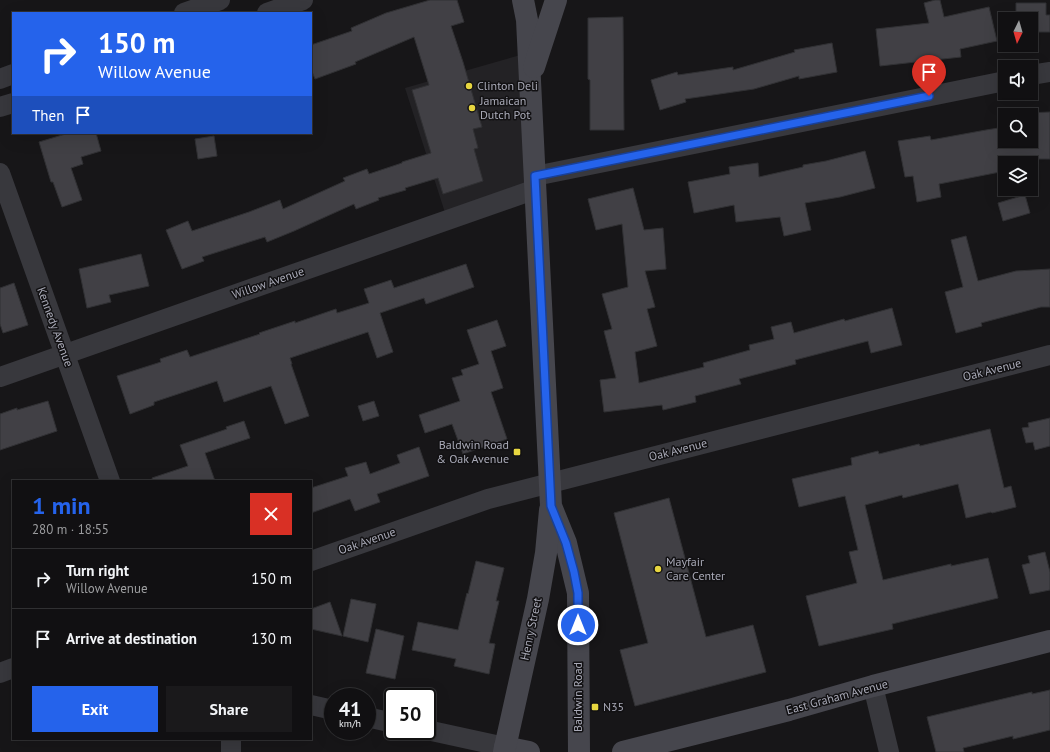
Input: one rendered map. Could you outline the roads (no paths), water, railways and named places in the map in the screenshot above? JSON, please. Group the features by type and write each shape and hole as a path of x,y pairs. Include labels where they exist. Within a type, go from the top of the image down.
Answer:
{"main road":[{"name":"Baldwin Road","path":"523,0 527,20 551,506 566,543 578,593 579,752"},
{"path":"530,77 556,0"},
{"name":"Henry Street","path":"505,749 538,600 546,553 551,506"},
{"name":"East Graham Avenue","path":"623,752 789,710 873,686 1050,642"},
{"path":"505,749 529,752"}],"street":[{"path":"187,12 220,0"},
{"path":"269,12 303,0"},
{"path":"1038,74 1050,72"},
{"path":"0,79 12,74"},
{"name":"Willow Avenue","path":"0,377 535,182 998,83"},
{"path":"0,107 12,103"},
{"name":"Kennedy Avenue","path":"0,173 110,480"},
{"name":"Oak Avenue","path":"312,561 488,499 1050,355"},
{"path":"0,673 12,668"},
{"path":"873,686 889,752"},
{"path":"312,705 324,708"},
{"path":"436,732 505,749"},
{"path":"231,740 231,752"}],"place":[{"name":"Clinton Deli","path":"469,86"},
{"name":"Jamaican Dutch Pot","path":"472,108"},
{"name":"Baldwin Road & Oak Avenue","path":"517,452"},
{"name":"Mayfair Care Center","path":"658,569"},
{"name":"N35","path":"595,707"}]}
